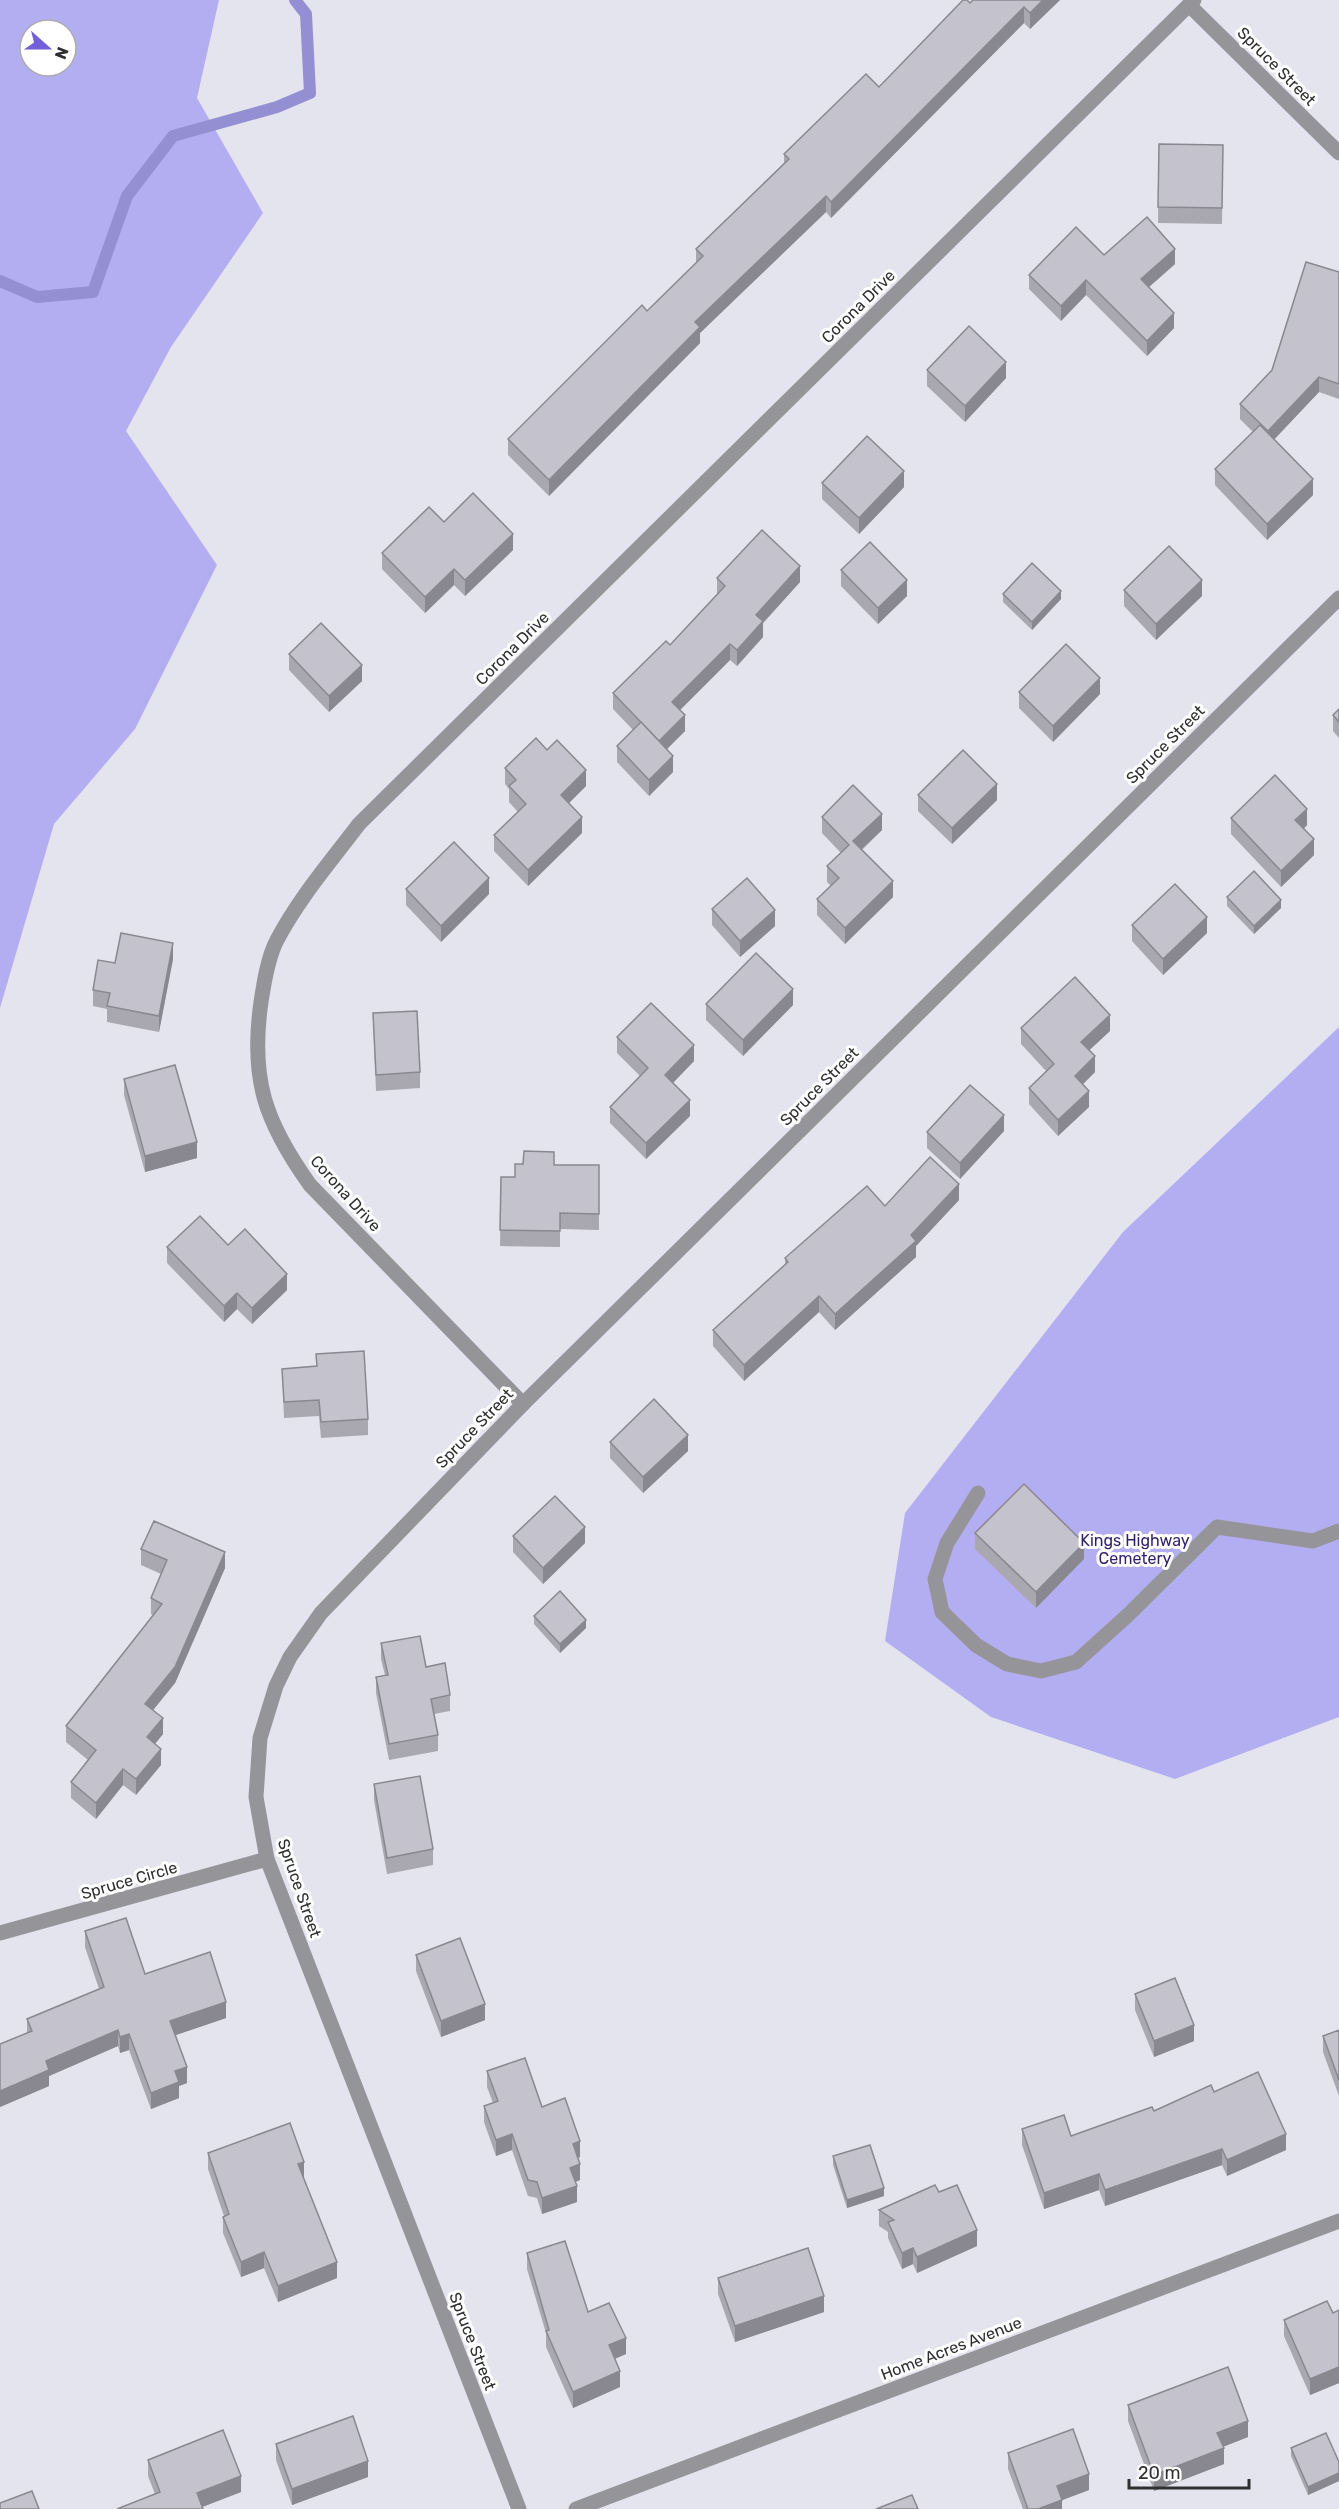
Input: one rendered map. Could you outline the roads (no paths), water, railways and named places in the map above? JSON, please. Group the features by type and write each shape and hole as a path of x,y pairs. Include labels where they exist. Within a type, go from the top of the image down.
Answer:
{"street":[{"name":"Spruce Street","path":"1192,3 1339,153"},
{"name":"Corona Drive","path":"523,1404 310,1185 288,1154 268,1113 258,1077 256,1047 263,988 277,941 315,882 359,824 1192,3"},
{"name":"Spruce Street","path":"519,2509 267,1859 256,1797 258,1760 266,1714 290,1657 321,1613 523,1404 1339,598"},
{"path":"978,1493 947,1543 935,1579 942,1612 976,1645 1007,1664 1041,1671 1076,1662 1128,1615 1217,1527 1313,1541 1339,1531"},
{"name":"Spruce Circle","path":"0,1933 267,1859"},
{"name":"Home Acres Avenue","path":"576,2509 1339,2220"}],"waterway":[{"path":"0,281 37,297 93,292 127,196 173,136 277,107 310,93 306,14 295,0"}],"park label":[{"name":"Kings Highway Cemetery","path":"1135,1549"}]}
